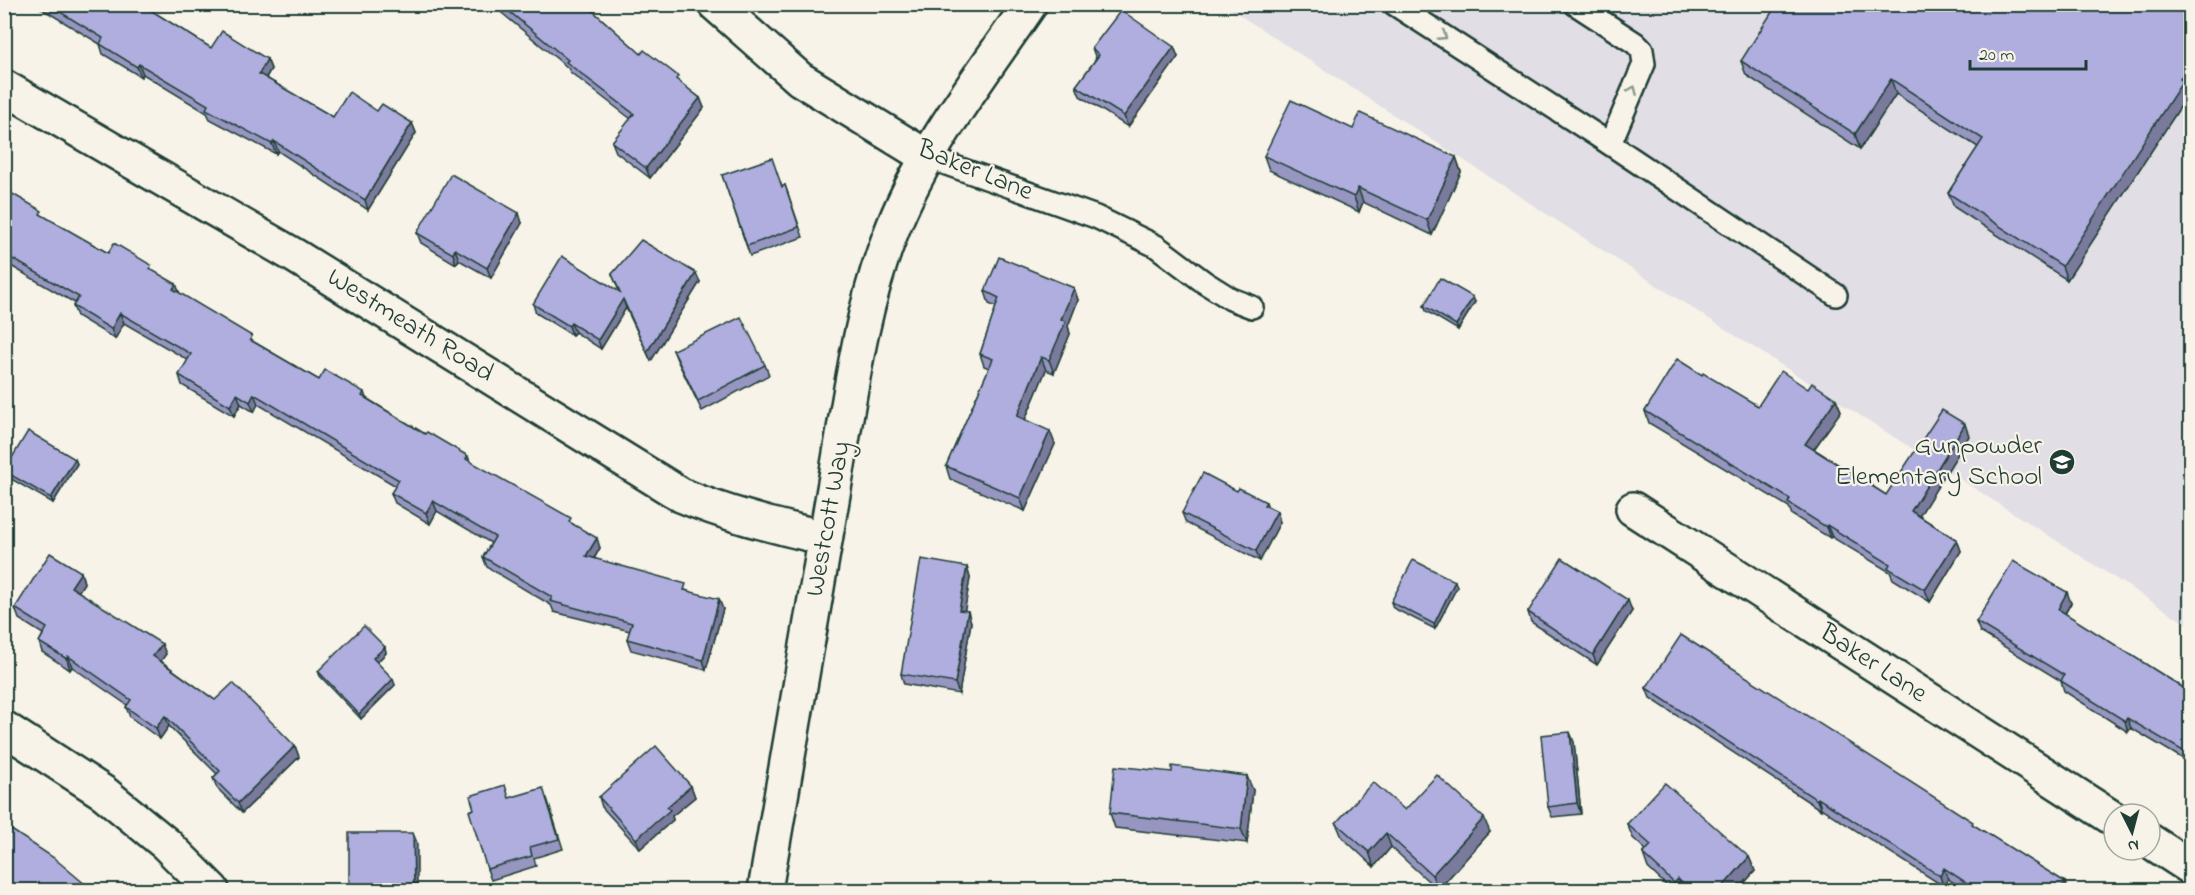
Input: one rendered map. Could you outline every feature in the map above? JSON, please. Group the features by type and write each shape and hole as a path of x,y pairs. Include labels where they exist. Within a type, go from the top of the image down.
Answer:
{"street":[{"name":"Baker Lane","path":"715,4 800,79 927,157"},
{"name":"Westcott Way","path":"765,891 825,538 870,298 889,237 927,157 1030,4"},
{"name":"Westmeath Road","path":"4,87 305,261 681,495 742,518 825,538"},
{"name":"Baker Lane","path":"1633,509 2102,811"},
{"path":"4,728 104,793 166,844 212,891"},
{"path":"2162,850 2190,867"}],"lane":[{"path":"1394,4 1610,144 1836,295"},
{"path":"1575,4 1635,43 1642,50 1644,64 1610,144"},
{"name":"Baker Lane","path":"927,157 1096,217 1156,246 1204,282 1231,299 1252,307"}],"shaded area":[{"name":"Gunpowder Elementary School","path":"1224,5 2190,5 2190,626 1678,299"}],"building":[{"path":"47,4 141,4 211,48 222,31 267,59 259,74 333,117 349,92 377,111 382,104 412,123 365,200 274,141 272,144 206,109 208,105 139,64 137,67 100,44 103,38"},
{"path":"500,4 585,4 641,54 644,50 678,76 676,79 700,98 646,168 612,142 634,114 566,62 568,60"},
{"path":"1777,4 2190,4 2190,63 2180,79 2183,81 2062,266 1948,193 1983,139 1891,79 1855,134 1741,61"},
{"path":"1121,10 1174,47 1124,116 1076,86 1099,55 1092,48"},
{"path":"1291,100 1353,129 1360,113 1456,157 1427,220 1358,188 1354,197 1264,156"},
{"path":"772,158 782,187 785,185 799,227 747,246 722,175"},
{"path":"451,174 519,213 487,268 455,249 453,254 417,233"},
{"path":"4,189 42,211 40,214 108,253 114,243 151,265 150,269 176,284 173,289 252,336 250,340 319,380 325,370 364,392 362,396 425,434 427,432 468,456 466,459 571,518 569,522 597,538 586,556 686,584 684,590 719,599 703,660 627,639 632,623 550,601 552,597 483,557 495,537 433,501 426,513 391,493 399,480 254,394 250,402 237,394 230,406 179,375 191,354 120,313 111,329 73,306 79,297 4,254"},
{"path":"641,240 696,273 647,352 623,299 598,340 571,323 569,326 533,304 562,256 620,292 612,274"},
{"path":"999,257 1074,288 1061,319 1066,321 1049,360 1041,357 1017,416 1050,431 1020,498 946,466 993,359 980,354 999,298 985,291"},
{"path":"1440,278 1473,297 1456,325 1424,306"},
{"path":"741,317 765,365 698,401 673,350"},
{"path":"1677,359 1758,406 1781,371 1808,389 1812,383 1836,399 1805,444 1886,495 1942,410 1965,424 1911,511 1957,540 1925,590 1888,568 1890,564 1788,503 1790,499 1645,411"},
{"path":"28,431 75,459 51,498 4,471"},
{"path":"1203,473 1237,491 1239,488 1266,502 1264,505 1277,511 1256,551 1182,513"},
{"path":"50,553 81,572 71,587 162,644 153,656 215,700 233,683 295,746 238,803 213,778 220,771 165,716 156,728 126,707 131,700 68,656 67,659 39,642 47,628 15,608"},
{"path":"1562,558 1628,600 1593,655 1528,612"},
{"path":"921,559 967,567 959,610 968,611 955,683 901,674"},
{"path":"1413,560 1455,581 1434,624 1391,602"},
{"path":"2013,561 2067,592 2058,609 2190,692 2190,755 2127,718 2125,721 2061,681 2064,675 1976,622"},
{"path":"364,626 385,647 373,658 393,679 359,714 318,671"},
{"path":"1681,635 2065,882 2060,891 1979,891 1944,868 1940,876 1818,798 1817,800 1646,688"},
{"path":"1570,732 1577,803 1548,807 1541,735"},
{"path":"656,746 691,786 667,807 670,810 636,839 599,797"},
{"path":"1115,766 1172,772 1172,766 1247,776 1241,829 1110,813"},
{"path":"1437,775 1484,818 1432,875 1386,833 1369,852 1336,823 1373,782 1405,810"},
{"path":"1665,783 1749,857 1719,891 1691,891 1678,879 1674,883 1643,854 1651,845 1627,824"},
{"path":"505,785 509,798 543,788 559,839 530,847 532,856 487,869 469,811 474,809 470,796"},
{"path":"10,829 54,858 93,891 4,891 4,834 6,835"},
{"path":"349,833 413,833 414,891 349,891"}],"place":[{"name":"Gunpowder Elementary School","path":"2062,462"}]}
